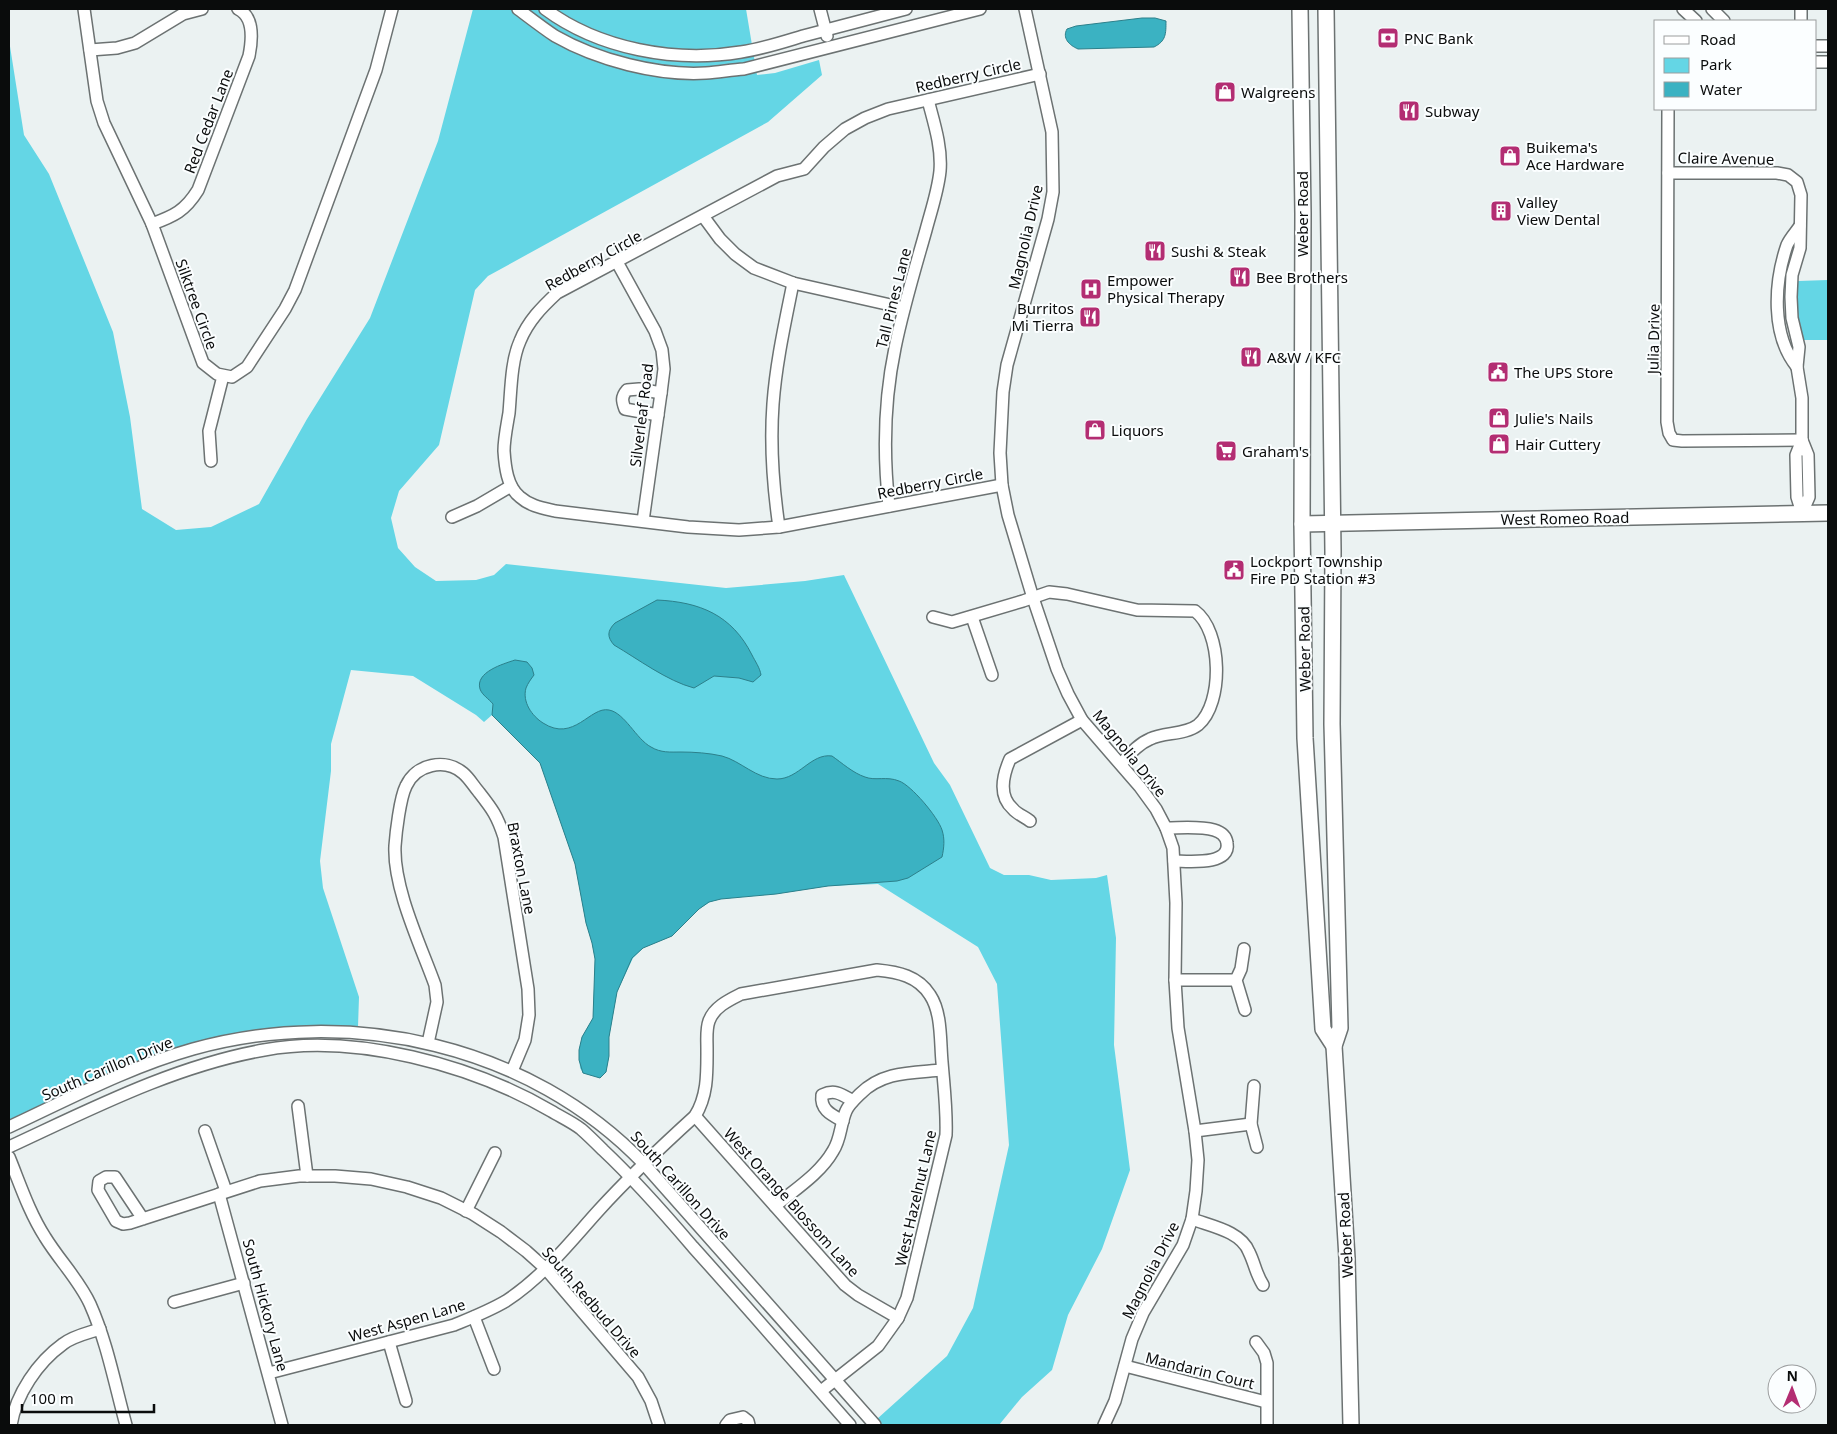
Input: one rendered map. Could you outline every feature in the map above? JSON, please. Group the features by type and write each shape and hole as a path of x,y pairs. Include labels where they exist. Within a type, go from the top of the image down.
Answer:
{"main road":[{"name":"Weber Road","path":"1300,9 1303,214 1302,524 1305,738 1321,1009 1323,1029 1334,1046"},
{"name":"Weber Road","path":"1326,9 1333,524 1332,724 1340,1028 1334,1046 1347,1258 1351,1425"},
{"name":"West Romeo Road","path":"1302,524 1828,513"}],"street":[{"name":"Silktree Circle","path":"84,9 97,101 104,123 152,224 203,363 209,370 222,376"},
{"path":"90,50 117,48 135,43 183,14 202,9"},
{"path":"210,462 209,431 222,376 232,377 247,366 286,309 295,290 376,70 392,9"},
{"path":"518,9 555,36 590,52 627,64 667,71 705,73 744,68 980,9"},
{"path":"545,9 589,34 630,48 670,55 710,55 740,52 906,9"},
{"path":"820,9 829,46"},
{"name":"Magnolia Drive","path":"1025,9 1052,132 1053,192 1048,219 1008,365 1003,392 1000,452 1002,485 1008,515 1057,669 1082,720 1121,764 1156,809 1166,828 1173,848 1176,903 1175,980 1178,1028 1198,1160 1192,1219 1183,1245 1144,1313 1132,1339 1114,1402 1104,1425"},
{"path":"1683,9 1695,20"},
{"path":"1712,9 1721,20"},
{"name":"Red Cedar Lane","path":"152,224 173,217 184,209 198,190 249,56 252,42 250,27 242,10"},
{"name":"Redberry Circle","path":"1002,485 779,527 739,530 688,527 555,511 533,506 519,497 512,486 507,476 504,450 519,342 536,314 557,293 777,176 804,169 824,147 845,129 865,118 888,109 1040,74"},
{"name":"Tall Pines Lane","path":"889,506 885,449 890,372 904,308 935,198 940,171 940,147 928,100"},
{"name":"Julia Drive","path":"1668,110 1667,422 1669,433 1673,440 1682,441 1802,440"},
{"name":"Claire Avenue","path":"1668,173 1777,173 1788,175 1797,182 1801,195 1800,226 1788,243 1780,274 1777,298 1780,325 1788,356 1797,367 1802,398 1802,440 1808,455 1809,497 1802,513"},
{"path":"703,216 720,239 735,254 754,268 793,283 904,308"},
{"name":"Silverleaf Road","path":"617,262 655,331 662,350 664,369 643,521"},
{"path":"779,527 773,474 773,404 782,335 793,283"},
{"path":"658,415 625,409 622,401 623,394 627,390 639,389 661,393"},
{"path":"452,517 478,506 512,486"},
{"path":"933,617 952,622 1049,592 1067,594 1137,610 1195,612 1201,616 1207,625 1217,670 1211,703 1204,718 1197,726 1182,732 1152,738 1139,744 1121,764"},
{"path":"972,617 992,675"},
{"path":"1030,821 1012,809 1004,793 1003,780 1010,759 1082,720"},
{"name":"Braxton Lane","path":"428,1043 437,1002 435,985 400,889 396,846 403,794 406,785 424,767 444,764 454,767 464,774 498,819 504,837 528,989 529,1015 525,1040 512,1071"},
{"path":"1166,828 1209,829 1222,834 1226,839 1228,847 1220,858 1212,861 1174,861"},
{"path":"1244,949 1241,969 1236,980 1245,1010"},
{"name":"West Hazelnut Lane","path":"644,1164 695,1116 701,1106 707,1073 709,1020 716,1010 728,1000 741,994 877,970 906,975 920,983 931,995 938,1013 947,1112 946,1135 907,1298 888,1335 878,1346 821,1391"},
{"path":"1175,980 1236,980"},
{"name":"South Carillon Drive","path":"9,1127 152,1063 194,1049 251,1037 337,1031 395,1036 428,1043 476,1057 512,1071 547,1089 586,1113 621,1140 875,1425"},
{"name":"South Carillon Drive","path":"9,1146 155,1081 221,1059 265,1049 305,1045 336,1046 388,1052 465,1072 528,1098 581,1129 632,1177 850,1425"},
{"path":"775,1206 821,1167 833,1152 840,1138 846,1111 853,1101 872,1084 888,1076 942,1070"},
{"path":"1254,1086 1251,1124 1257,1147"},
{"path":"843,1121 827,1112 822,1106 822,1095 838,1092 853,1101"},
{"path":"298,1106 307,1176"},
{"name":"West Orange Blossom Lane","path":"695,1116 845,1285 858,1295 898,1318"},
{"path":"1195,1131 1251,1124"},
{"name":"South Hickory Lane","path":"205,1131 223,1193 244,1283 282,1425"},
{"path":"466,1211 496,1153"},
{"path":"9,1157 34,1219 90,1303 100,1329 126,1425"},
{"name":"West Aspen Lane","path":"269,1374 454,1325 505,1301 524,1288 545,1268 644,1164"},
{"name":"South Redbud Drive","path":"143,1219 115,1177 106,1176 99,1181 98,1190 116,1221 123,1224 143,1219 260,1181 307,1176 371,1179 406,1186 440,1198 501,1232 545,1268 638,1377 651,1401 659,1425"},
{"path":"1192,1219 1227,1231 1241,1241 1249,1250 1256,1274 1263,1285"},
{"path":"174,1302 244,1283"},
{"path":"474,1317 494,1369"},
{"path":"11,1425 13,1412 33,1374 64,1342 100,1329"},
{"path":"389,1342 406,1401"},
{"name":"Mandarin Court","path":"1256,1342 1264,1353 1267,1363 1267,1425"},
{"name":"Mandarin Court","path":"1125,1366 1266,1402"},
{"path":"726,1425 730,1420 743,1417 748,1421 749,1425"}],"green space":[{"path":"473,9 746,9 757,75 775,73 819,60 822,75 768,122 488,276 475,290 439,445 399,491 391,518 398,548 415,567 436,581 476,580 494,575 506,564 726,588 805,581 844,575 934,763 950,785 990,868 1004,875 1029,875 1051,880 1096,878 1107,875 1116,938 1114,1045 1130,1170 1102,1249 1068,1315 1052,1370 1022,1397 999,1425 882,1425 877,1419 947,1356 973,1308 1009,1145 997,984 978,947 878,884 828,886 710,902 699,909 672,936 643,948 633,958 617,992 609,1037 609,1056 606,1072 600,1078 583,1073 580,1068 579,1050 582,1037 593,1018 595,959 575,864 540,763 492,715 484,722 476,715 413,676 351,670 331,744 331,771 320,861 323,888 359,997 358,1027 264,1030 195,1042 131,1065 9,1120 9,40 24,135 49,174 113,332 130,417 142,509 176,530 211,527 259,504 307,419 370,318 438,141"},
{"path":"1828,280 1828,340 1802,340 1797,307 1798,281"}],"water":[{"path":"1155,18 1166,21 1164,37 1154,47 1078,49 1069,43 1065,35 1067,29 1076,26"},
{"path":"657,600 687,604 713,613 735,630 744,641 761,675 753,682 739,678 714,676 694,688 663,675 614,645 609,634 610,629 615,623"},
{"path":"515,660 527,662 532,668 534,675 525,693 529,708 539,720 554,728 564,729 572,727 595,713 609,710 620,716 640,738 655,749 666,752 696,752 722,756 769,778 785,778 818,758 832,756 865,777 899,781 917,795 939,824 944,840 942,857 908,878 897,881 828,886 709,902 699,909 672,936 643,948 632,958 617,992 609,1037 609,1056 606,1072 600,1078 583,1073 579,1060 579,1050 582,1037 593,1018 595,959 575,864 540,763 492,715 493,704 480,689 480,683 486,673 497,666"}],"place":[{"name":"PNC Bank","path":"1388,38"},
{"name":"Walgreens","path":"1225,92"},
{"name":"Subway","path":"1409,111"},
{"name":"Buikema's Ace Hardware","path":"1510,156"},
{"name":"Valley View Dental","path":"1501,211"},
{"name":"Sushi & Steak","path":"1155,251"},
{"name":"Bee Brothers","path":"1240,277"},
{"name":"Empower Physical Therapy","path":"1091,289"},
{"name":"Burritos Mi Tierra","path":"1090,317"},
{"name":"A&W / KFC","path":"1251,357"},
{"name":"The UPS Store","path":"1498,372"},
{"name":"Julie's Nails","path":"1499,418"},
{"name":"Liquors","path":"1095,430"},
{"name":"Hair Cuttery","path":"1499,444"},
{"name":"Graham's","path":"1226,451"},
{"name":"Lockport Township Fire PD Station #3","path":"1234,570"}]}
